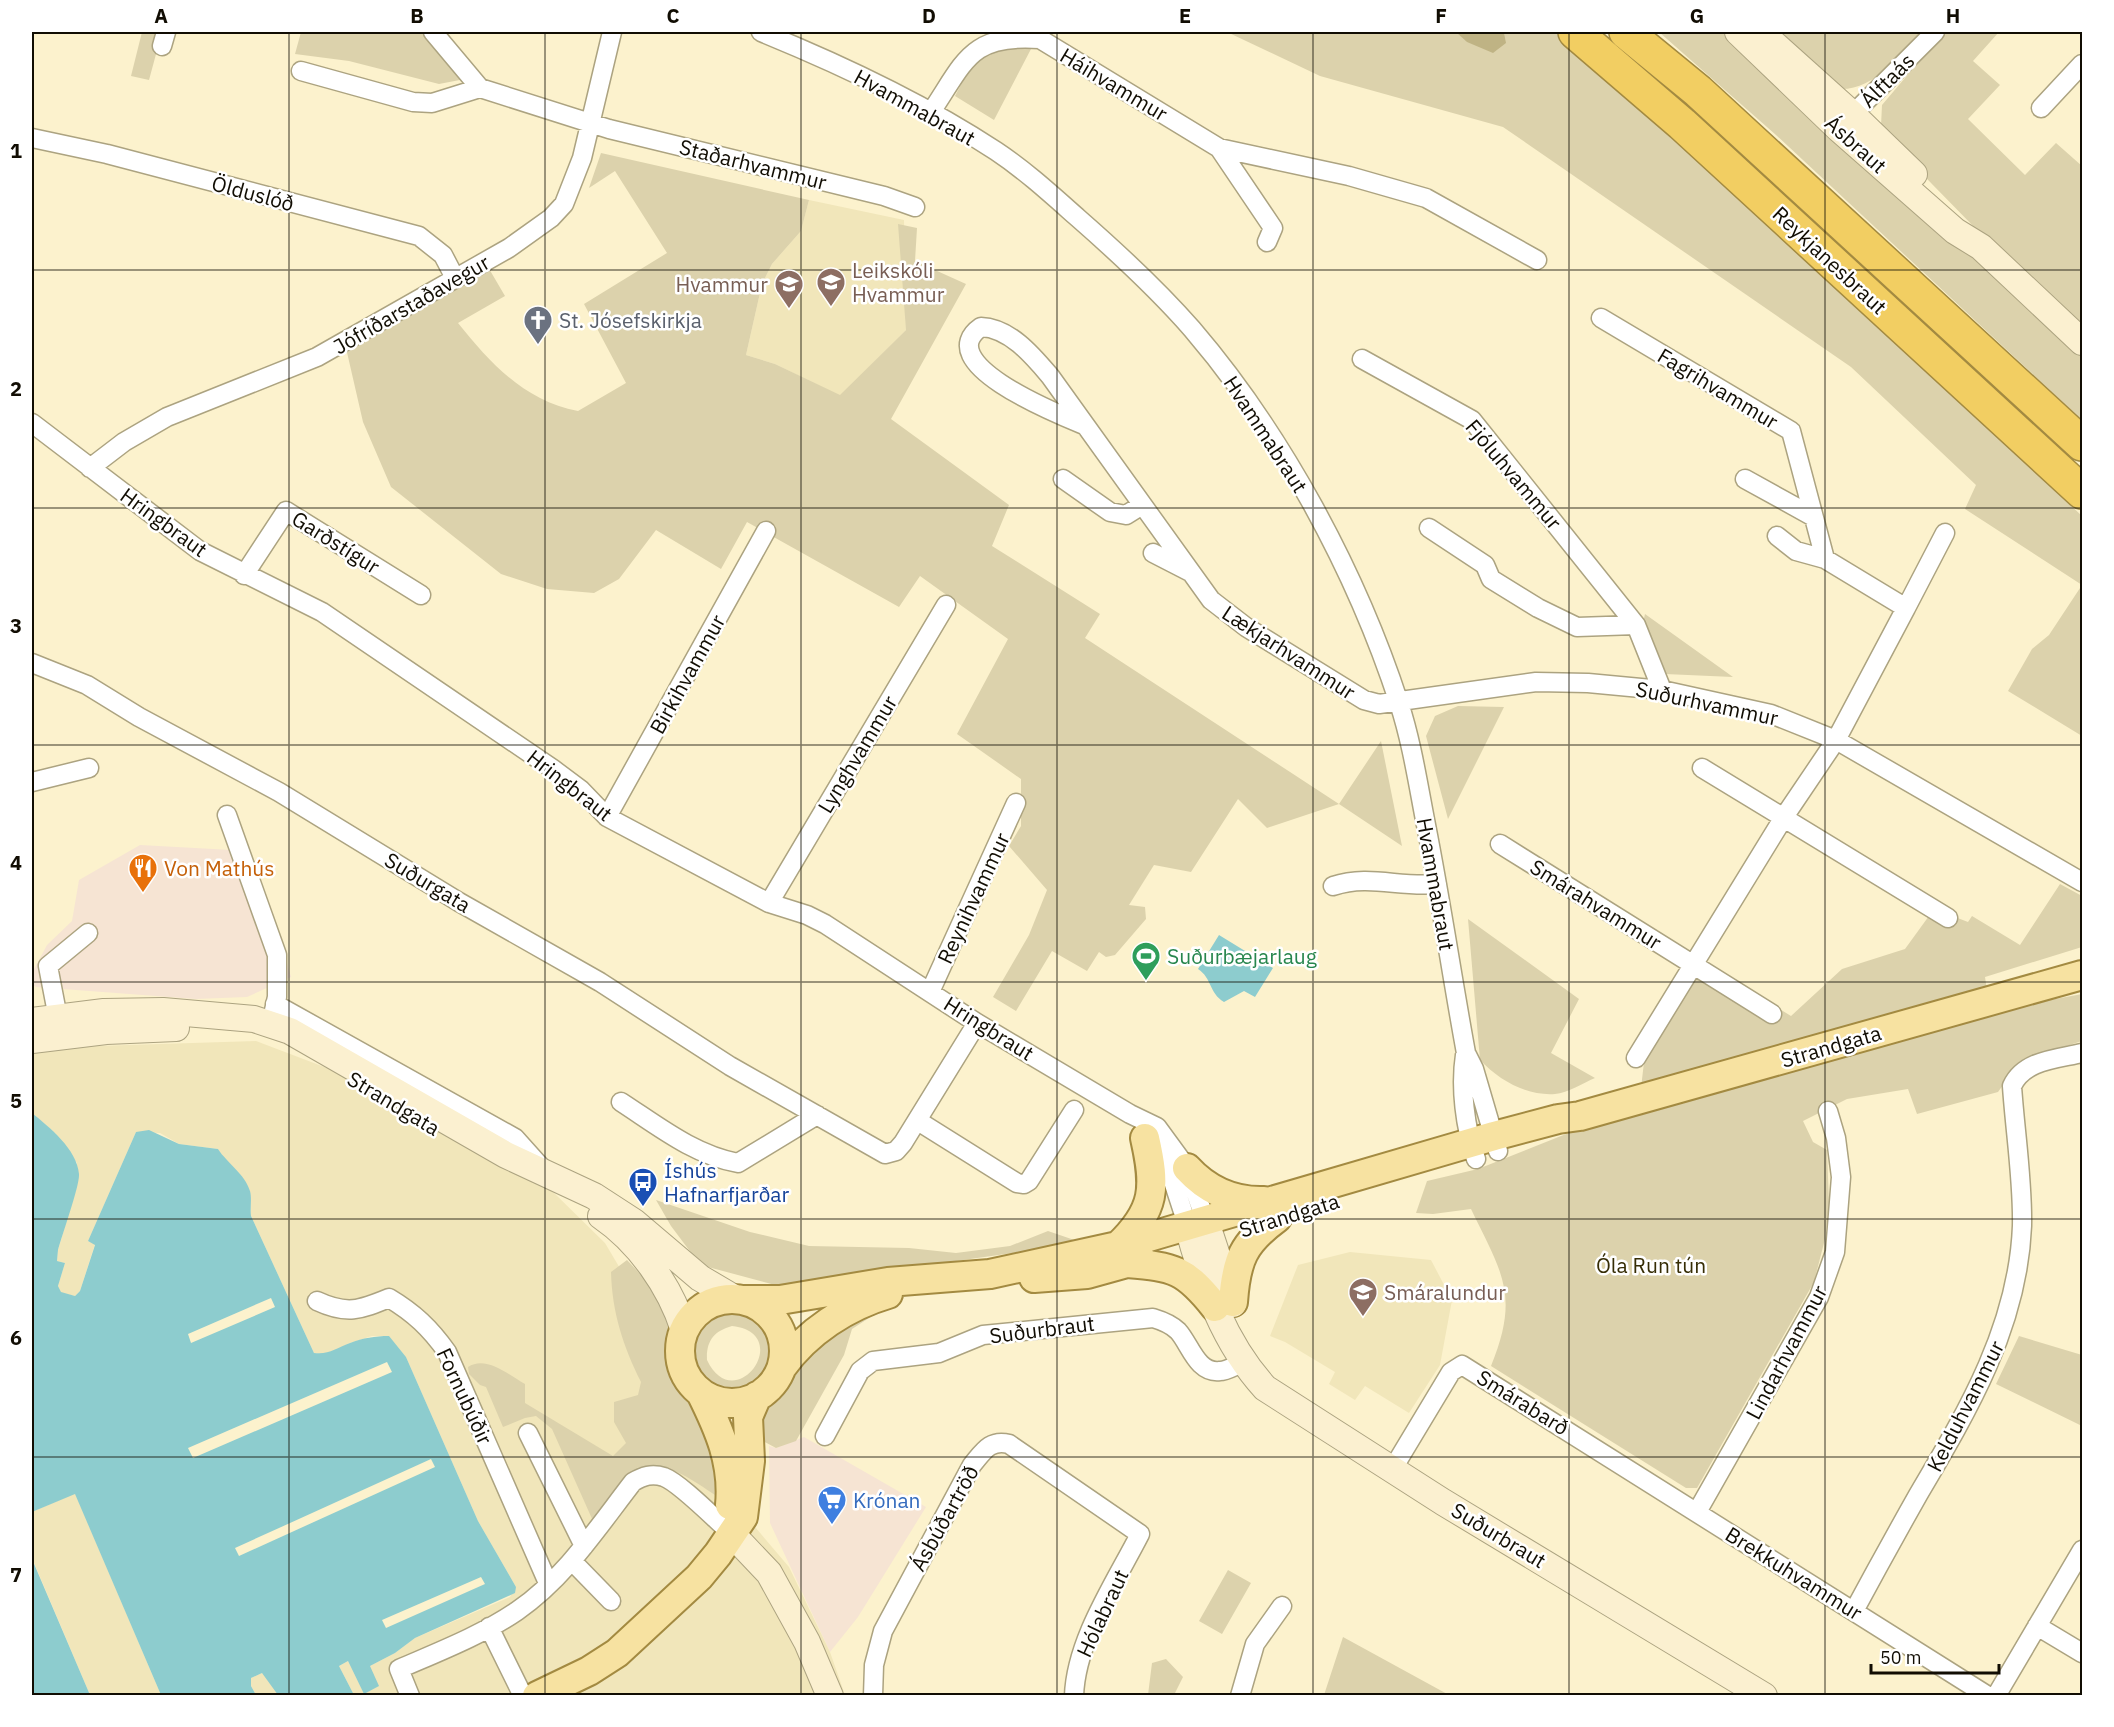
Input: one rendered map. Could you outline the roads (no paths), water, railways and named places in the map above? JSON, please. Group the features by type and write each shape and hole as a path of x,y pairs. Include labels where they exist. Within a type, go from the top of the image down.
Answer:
{"highway":[{"name":"Reykjanesbraut","path":"1575,32 1682,124 2082,492"},
{"name":"Reykjanesbraut","path":"1626,32 1698,91 2082,444"}],"main road":[{"name":"Ásbraut","path":"1738,32 1965,224 1981,247 2082,342"},
{"name":"Ásbraut","path":"1760,32 1846,122"},
{"name":"Strandgata","path":"32,1021 104,1012 163,1011 272,1021 517,1161 594,1196 623,1214 700,1278 739,1299 780,1300 888,1282 990,1274 1057,1278 1087,1274 1122,1254 1485,1147 1561,1127 1580,1116 2082,975"},
{"name":"Strandgata","path":"32,1040 106,1031 199,1028 247,1032 272,1021"},
{"name":"Strandgata","path":"272,1021 334,1067 482,1156 556,1190 607,1220 638,1252 664,1284 676,1307 684,1330"},
{"path":"1144,1138 1153,1172 1152,1196 1122,1254 1179,1271 1224,1304"},
{"path":"1187,1168 1200,1182 1233,1199 1281,1209"},
{"path":"1224,1304 1249,1242 1281,1209"},
{"path":"1199,1233 1224,1304 1240,1359"},
{"name":"Strandgata","path":"782,1367 804,1341 846,1312 876,1298 933,1279"},
{"path":"739,1299 760,1307 777,1326 784,1350 782,1367 768,1388 744,1402 729,1403 714,1400 701,1393 691,1383 682,1364 680,1344 684,1330 692,1317 704,1306 718,1300 739,1299"},
{"name":"Suðurbraut","path":"1240,1359 1276,1396 1392,1470 1764,1695"},
{"path":"701,1393 716,1423 728,1458 732,1484 729,1511 732,1534 769,1573 807,1641 830,1695"},
{"path":"537,1695 589,1671 637,1637 699,1577 732,1534 743,1517 745,1509 750,1461 748,1417 757,1396"}],"street":[{"path":"301,71 413,102 432,103 480,88 433,32"},
{"name":"Jófríðarstaðavegur","path":"90,468 124,442 167,417 317,357 509,248 551,218 564,204 582,158 612,32"},
{"name":"Hvammabraut","path":"761,32 832,63 932,112 997,152 1037,182 1136,271 1213,355 1268,430 1311,504 1369,623 1398,701 1412,752 1466,1053 1474,1070 1485,1147"},
{"name":"Álftaás","path":"1846,122 1935,32"},
{"name":"Háihvammur","path":"932,112 965,61 975,51 1009,37 1042,35 1219,148 1349,177 1426,198 1537,260"},
{"path":"2041,108 2082,64"},
{"name":"Staðarhvammur","path":"480,88 590,123 884,196 915,207"},
{"name":"Ölduslóð","path":"32,138 107,154 419,236 443,255 455,278"},
{"name":"Háihvammur","path":"1219,148 1273,228 1267,242"},
{"name":"Fagrihvammur","path":"1601,318 1791,431 1825,559"},
{"name":"Lækjarhvammur","path":"1084,425 1045,409 978,366 969,354 967,345 974,332 981,327 989,327 1020,345 1050,376 1211,600 1246,627 1364,700 1379,704 1398,701"},
{"name":"Fjóluhvammur","path":"1362,359 1472,420 1636,625 1662,690"},
{"name":"Hringbraut","path":"32,423 200,551 322,612 370,643 554,769 581,790 607,817 768,903 807,915 825,924 977,1023 1130,1114 1157,1127 1187,1168 1199,1233"},
{"path":"1063,479 1110,512 1126,515 1142,505"},
{"path":"1745,479 1812,516"},
{"name":"Garðstígur","path":"244,575 286,511 421,595"},
{"path":"1429,528 1485,565 1491,579 1548,613 1577,627 1636,625"},
{"name":"Birkihvammur","path":"607,817 766,531"},
{"path":"1636,1058 1784,818 1836,740 1945,533"},
{"path":"1777,536 1796,551 1825,559 1906,608"},
{"name":"Lækjarhvammur","path":"1153,553 1194,575"},
{"name":"Lynghvammur","path":"768,903 946,605"},
{"name":"Suðurgata","path":"32,663 87,685 139,717 279,792 459,902 600,982 730,1065 885,1154 896,1151 918,1120 977,1023"},
{"name":"Suðurhvammur","path":"1398,701 1536,682 1588,683 1662,690 1771,714 1836,740 2082,882"},
{"path":"32,782 89,768"},
{"path":"1702,768 1948,918"},
{"name":"Reynihvammur","path":"930,992 1016,803"},
{"path":"227,815 277,955 272,1021"},
{"name":"Smárahvammur","path":"1500,844 1772,1014"},
{"path":"1333,886 1362,879 1415,886 1437,884"},
{"path":"58,1018 48,966 88,933"},
{"name":"Hvammabraut","path":"1466,1053 1463,1072 1485,1147"},
{"name":"Kelduhvammur","path":"1854,1611 1987,1372 2001,1334 2011,1300 2022,1226 2012,1086 2018,1073 2030,1066 2082,1053"},
{"path":"621,1102 694,1149 718,1159 738,1163 818,1115"},
{"path":"918,1120 1017,1184 1024,1184 1029,1181 1074,1110"},
{"name":"Lindarhvammur","path":"1697,1512 1819,1297 1835,1252 1841,1177 1836,1138 1828,1111"},
{"name":"Hringbraut","path":"1130,1114 1144,1138 1170,1172 1199,1233"},
{"name":"Fornubúðir","path":"317,1301 337,1310 361,1309 389,1298 417,1315 433,1332 447,1352 548,1583"},
{"name":"Suðurbraut","path":"825,1436 860,1371 873,1361 939,1353 983,1335 1153,1318 1168,1323 1179,1332 1197,1361 1207,1369 1220,1372 1240,1359"},
{"name":"Smárabarð","path":"1392,1470 1451,1372 1462,1365 1600,1450"},
{"name":"Fornubúðir","path":"528,1433 584,1546"},
{"name":"Ásbúðartröð","path":"873,1695 874,1665 883,1631 972,1466 985,1448 994,1443 1009,1444 1140,1534"},
{"name":"Brekkuhvammur","path":"1600,1450 1988,1695"},
{"path":"410,1695 399,1669 489,1627 517,1611 572,1561 633,1482 652,1475 670,1480 732,1534"},
{"name":"Hólabraut","path":"1074,1695 1076,1671 1085,1642 1140,1534"},
{"path":"1996,1695 2082,1550"},
{"path":"572,1561 611,1601"},
{"path":"1240,1695 1255,1644 1282,1606"},
{"path":"2037,1626 2082,1653"},
{"path":"489,1627 524,1695"}],"water":[{"path":"1219,935 1273,968 1255,997 1244,991 1224,1002 1198,969"},
{"path":"32,1113 68,1147 79,1174 74,1199 58,1250 57,1261 65,1263 58,1286 61,1292 75,1296 80,1291 95,1245 88,1241 136,1132 149,1130 179,1144 218,1149 248,1185 251,1194 251,1216 314,1353 328,1352 364,1339 389,1336 406,1357 478,1521 516,1587 515,1593 415,1638 395,1653 370,1666 379,1686 364,1694 348,1661 339,1666 354,1695 278,1695 262,1673 251,1678 251,1686 256,1695 161,1695 75,1494 32,1512"},
{"path":"32,1559 90,1695 32,1695"}],"place":[{"name":"Leikskóli Hvammur","path":"831,308"},
{"name":"Hvammur","path":"789,310"},
{"name":"St. Jósefskirkja","path":"538,346"},
{"name":"Von Mathús","path":"143,894"},
{"name":"Suðurbæjarlaug","path":"1146,982"},
{"name":"Íshús Hafnarfjarðar","path":"643,1208"},
{"name":"Smáralundur","path":"1363,1318"},
{"name":"Krónan","path":"832,1526"}],"park label":[{"name":"Óla Run tún","path":"1651,1265"}]}
